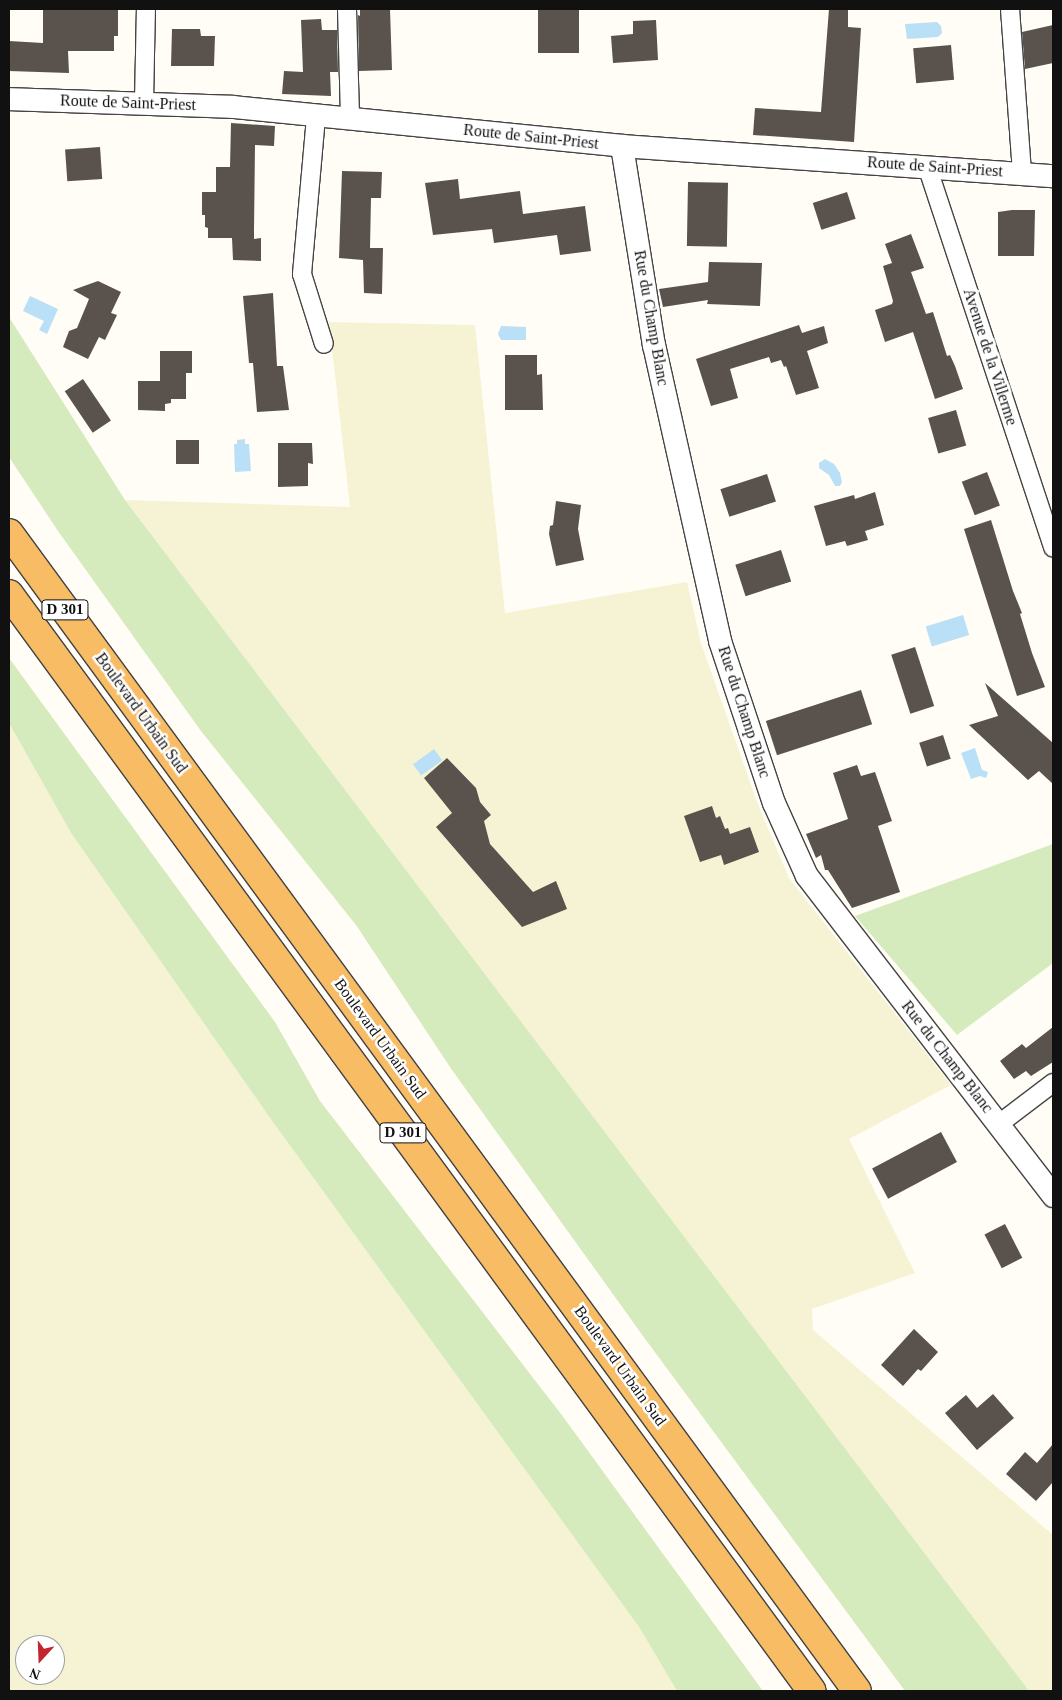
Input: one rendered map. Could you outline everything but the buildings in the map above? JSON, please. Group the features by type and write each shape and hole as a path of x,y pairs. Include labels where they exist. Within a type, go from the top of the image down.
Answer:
{"highway":[{"name":"Boulevard Urbain Sud","path":"9,533 857,1691"},
{"name":"D 301","path":"9,594 804,1685"}],"street":[{"path":"144,102 146,9"},
{"path":"347,9 350,119"},
{"path":"1011,9 1022,174"},
{"name":"Route de Saint-Priest","path":"9,99 144,102 233,107 316,117 622,146 1053,176"},
{"path":"316,117 302,274 324,344"},
{"name":"Rue du Champ Blanc","path":"622,146 654,345 720,641 774,803 807,876 1053,1196"},
{"name":"Avenue de la Villerme","path":"927,166 1053,548"},
{"path":"999,1124 1053,1083"}],"shaded area":[{"path":"329,322 475,325 505,613 687,582 701,643 757,802 789,878 951,1085 849,1139 915,1273 812,1309 813,1330 1053,1535 1053,1691 1028,1691 125,500 350,507"},
{"path":"9,723 71,833 270,1118 639,1627 677,1691 9,1691"}],"green space":[{"path":"9,317 125,500 1029,1691 905,1691 643,1336 452,1070 356,925 201,731 58,531 9,457"},
{"path":"9,658 275,1022 320,1101 564,1418 763,1691 677,1691 639,1627 270,1118 71,833 9,723"},
{"path":"1053,844 1053,963 957,1035 855,916"}],"water":[{"path":"937,22 941,26 942,33 938,37 907,39 905,24"},
{"path":"30,296 58,309 47,334 39,330 44,321 23,311"},
{"path":"501,326 526,327 526,340 501,340 498,334"},
{"path":"245,439 245,444 249,444 251,471 235,472 234,444 237,444 237,440"},
{"path":"825,459 834,464 840,473 842,482 840,486 835,486 829,475 819,468 819,463"},
{"path":"963,615 969,635 932,646 926,626"},
{"path":"975,748 982,770 988,772 986,778 980,776 971,779 961,753"},
{"path":"434,749 442,760 421,776 413,764"}]}
